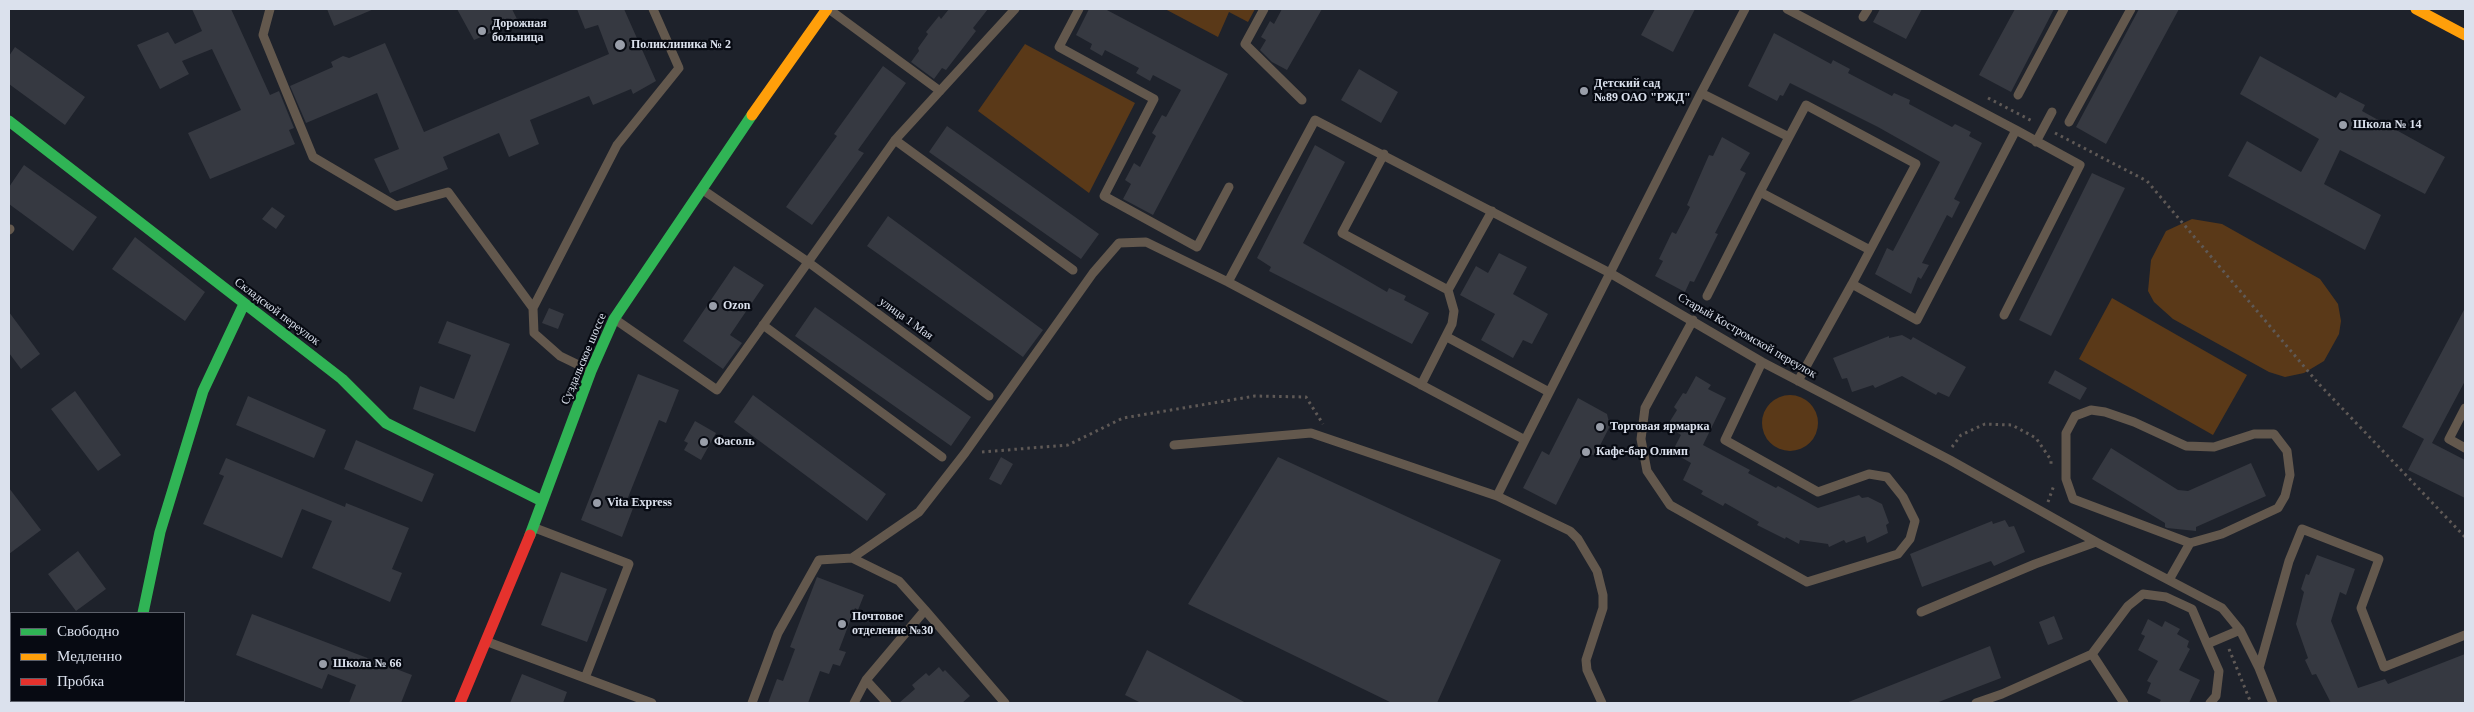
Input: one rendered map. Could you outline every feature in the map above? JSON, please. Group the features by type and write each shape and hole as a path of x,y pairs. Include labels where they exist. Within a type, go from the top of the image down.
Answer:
{"street":[{"name":"Суздальское шоссе","path":"460,703 533,527 591,371 614,320 701,188 828,9"},
{"path":"2416,9 2465,35"},
{"name":"Складской переулок","path":"9,121 342,379 386,423 542,501"},
{"path":"143,612 160,532 203,391 244,304"}],"lane":[{"path":"270,9 263,35 313,157 396,206 448,192 533,308"},
{"path":"591,371 560,356 534,333 533,308 617,145 679,68 653,9"},
{"path":"828,9 940,91"},
{"path":"614,320 717,390 895,140 1015,9"},
{"path":"1079,9 1059,47 1154,99 1104,196 1197,247 1229,187"},
{"path":"1264,9 1245,44 1302,100"},
{"path":"1497,496 1745,9"},
{"path":"1787,9 2080,165 2004,315"},
{"path":"2018,95 2064,9"},
{"path":"2069,122 2131,9"},
{"path":"1701,93 1789,138"},
{"path":"1707,296 1806,105 1916,164 1798,381"},
{"path":"2036,142 2052,112"},
{"name":"Старый Костромской переулок","path":"1228,282 1315,120 1384,154 1610,273 1762,362 1945,457 2096,542 2222,608 2240,630 2259,668 2273,703"},
{"path":"1852,284 1918,320 2016,130"},
{"path":"895,140 1073,270"},
{"path":"1384,154 1342,233 1448,290"},
{"name":"улица 1 Мая","path":"701,188 808,262 989,396"},
{"path":"1760,192 1870,250"},
{"path":"1421,385 1447,337 1454,311 1448,290 1492,211"},
{"path":"852,558 919,512 965,454 1093,273 1119,243 1146,242 1228,282 1525,440"},
{"path":"1693,320 1646,408 1641,439 1647,471 1670,505 1807,582 1898,554 1910,539 1914,521 1903,496 1887,477 1869,474 1818,492 1725,440 1762,362"},
{"path":"764,325 942,456"},
{"path":"1447,337 1550,392"},
{"path":"2465,408 2449,439 2465,448"},
{"path":"2169,580 2190,544 2222,534 2278,508 2285,496 2290,475 2287,451 2274,434 2254,434 2214,448 2186,446 2134,422 2105,412 2091,410 2075,416 2066,433 2066,479 2073,499 2190,544"},
{"path":"1174,445 1311,433 1497,496 1570,531 1578,539 1596,571 1603,595 1603,608 1586,660 1587,670 1602,703"},
{"path":"533,527 629,564 585,678"},
{"path":"2259,668 2289,561 2302,529 2379,560 2361,608 2384,667 2465,634"},
{"path":"1921,612 2035,564 2096,542"},
{"path":"752,703 778,634 819,560 852,558 898,581 1005,703"},
{"path":"1976,703 2002,694 2092,654 2128,606 2143,594 2166,597 2192,609 2219,671 2216,696 2210,703"},
{"path":"854,703 866,680 924,610"},
{"path":"2208,644 2240,630"},
{"path":"486,642 652,703"},
{"path":"2092,654 2124,703"},
{"path":"866,680 887,703"}],"path":[{"path":"1982,96 2147,181 2318,383 2465,537"},
{"path":"965,454 1068,445 1123,418 1255,396 1306,397 1332,439"},
{"path":"1945,457 1961,436 1985,424 2012,425 2036,438 2051,460 2052,469"},
{"path":"2044,512 2054,487 2053,478"},
{"path":"2223,637 2251,703"}],"shaded area":[{"path":"1165,9 1255,9 1248,22 1229,12 1218,37"},
{"path":"1025,44 1135,103 1089,193 978,111"},
{"path":"2192,219 2222,224 2320,279 2338,304 2341,321 2339,334 2324,361 2304,373 2285,377 2269,372 2173,319 2154,302 2148,291 2151,260 2166,231"},
{"path":"2112,298 2247,375 2213,435 2079,359"},
{"path":"1784,395 1796,395 1806,399 1814,407 1818,423 1814,439 1806,447 1796,451 1784,451 1774,447 1766,439 1762,429 1762,417 1766,407 1774,399"}],"building":[{"path":"192,9 231,9 270,95 279,91 294,128 289,130 295,144 210,179 188,133 241,110 212,49 182,61 189,74 160,89 137,45 168,32 175,44 202,31"},
{"path":"327,9 374,9 334,26"},
{"name":"Дорожная больница","path":"457,9 512,9 518,21 474,40"},
{"path":"577,9 624,9 656,81 633,94 631,89 593,105 589,96 530,120 539,144 509,157 499,133 443,157 448,169 390,193 374,159 399,149 377,93 306,123 290,86 333,67 331,62 343,56 349,58 385,43 424,132 609,54 598,25 585,29"},
{"path":"949,9 988,9 973,28 976,31 946,70 942,68 934,79 911,62 928,34 926,32 939,16 941,19"},
{"path":"1089,9 1105,9 1228,74 1153,215 1123,199 1131,184 1125,180 1134,163 1140,167 1156,136 1152,133 1162,115 1166,117 1181,90 1153,75 1150,81 1136,73 1139,68 1105,50 1102,56 1090,49 1092,44 1076,35"},
{"path":"1282,9 1322,9 1287,70 1272,62 1260,50 1266,40 1261,37 1270,21 1274,24"},
{"path":"1655,9 1695,9 1673,52 1641,35"},
{"path":"1880,9 1922,9 1906,39 1873,22"},
{"path":"2015,9 2054,9 2011,92 1979,75"},
{"path":"2139,9 2179,9 2106,144 2076,127"},
{"path":"1774,33 1831,64 1833,60 1850,69 1848,73 1892,96 1894,93 1910,100 1909,104 1952,127 1955,124 1971,132 1969,136 1982,143 1954,199 1960,202 1952,218 1947,215 1922,263 1929,265 1921,279 1918,277 1911,294 1875,274 1887,248 1893,251 1940,162 1878,127 1790,83 1783,96 1780,95 1777,101 1748,86"},
{"path":"15,47 85,97 65,125 9,84 9,56"},
{"path":"2260,56 2336,98 2340,92 2365,105 2362,111 2445,157 2425,194 2340,150 2324,184 2381,215 2365,250 2228,176 2247,141 2301,172 2319,139 2240,94"},
{"path":"883,66 906,83 858,150 864,153 812,225 786,207 837,136 834,134"},
{"path":"1359,69 1398,92 1381,123 1341,100"},
{"path":"947,126 1099,234 1081,259 929,152"},
{"path":"1722,137 1750,153 1740,170 1746,173 1715,233 1718,234 1694,282 1690,281 1685,292 1655,276 1663,261 1659,259 1672,232 1676,234 1690,207 1687,205 1709,155 1713,156"},
{"path":"1315,145 1345,162 1303,243 1387,292 1389,288 1406,296 1404,300 1429,313 1412,344 1269,271 1271,267 1257,258"},
{"path":"24,165 97,217 73,251 9,204 9,187"},
{"path":"2092,173 2125,188 2051,336 2019,320"},
{"path":"272,207 285,216 276,229 262,219"},
{"path":"888,216 1043,330 1023,357 867,246"},
{"path":"135,237 205,292 185,321 112,269"},
{"path":"1499,253 1527,267 1513,294 1548,314 1532,344 1523,340 1513,358 1481,340 1495,314 1460,295 1476,266 1488,273"},
{"path":"734,266 764,285 730,335 742,343 723,369 683,341"},
{"path":"815,307 971,417 951,446 795,336"},
{"path":"549,308 564,314 558,329 542,323"},
{"path":"2465,308 2465,381 2432,443 2465,460 2465,498 2408,470 2424,439 2402,427"},
{"path":"9,312 40,354 21,369 9,353"},
{"path":"447,321 510,344 475,432 413,409 420,386 454,399 471,355 438,343"},
{"path":"1902,335 1911,340 1913,337 1966,367 1949,397 1938,392 1936,395 1902,376 1875,388 1873,385 1852,392 1847,378 1842,379 1833,358 1889,336 1889,338"},
{"path":"2055,370 2087,388 2080,400 2048,383"},
{"path":"638,374 679,390 666,423 659,420 627,500 635,503 622,537 581,520"},
{"path":"1696,376 1711,385 1708,389 1726,398 1703,445 1750,470 1748,473 1776,488 1778,486 1818,508 1859,495 1862,498 1868,497 1882,504 1889,523 1886,525 1888,533 1867,543 1865,536 1846,543 1844,540 1829,547 1828,544 1800,540 1799,544 1757,525 1759,522 1725,503 1723,506 1701,494 1703,491 1683,480 1691,463 1672,452 1681,435 1667,426 1677,410 1674,407 1683,393 1686,394"},
{"path":"75,391 121,455 98,471 51,409"},
{"path":"753,395 886,494 867,521 734,422"},
{"path":"248,396 326,430 314,458 236,425"},
{"path":"1578,398 1607,414 1610,426 1595,455 1582,454 1556,505 1523,488 1542,451 1549,455"},
{"path":"695,421 716,433 701,460 684,450 688,443 684,441"},
{"path":"356,440 434,474 422,502 344,469"},
{"path":"2111,448 2178,490 2188,491 2251,463 2266,496 2196,527 2196,531 2167,528 2165,523 2092,479"},
{"path":"1001,457 1013,464 1001,485 989,479"},
{"path":"1278,457 1501,560 1437,703 1392,703 1188,604"},
{"path":"226,458 345,507 346,503 409,528 392,569 402,573 390,602 312,568 332,521 302,509 282,558 203,524 224,476 219,474"},
{"path":"9,488 41,530 9,554"},
{"path":"2005,520 2009,527 2014,526 2025,552 1994,566 1991,561 1922,587 1910,554 1992,521 1993,524"},
{"path":"78,551 106,589 76,611 48,574"},
{"path":"2317,555 2355,569 2346,595 2340,592 2331,621 2358,688 2385,679 2388,684 2465,654 2465,703 2331,703 2316,674 2312,675 2305,660 2308,658 2296,624 2304,592 2301,589 2306,574 2309,575"},
{"path":"561,572 607,589 587,642 541,625"},
{"path":"817,577 864,595 858,610 855,608 839,650 846,652 840,666 833,664 829,674 820,671 808,703 768,703 777,679 783,681 795,649 790,647"},
{"name":"Школа № 66","path":"252,614 412,675 401,703 349,703 356,685 328,674 322,689 236,655"},
{"path":"2054,616 2063,639 2048,645 2039,622"},
{"path":"2148,619 2162,627 2165,621 2180,629 2177,634 2189,641 2187,647 2190,649 2179,670 2200,680 2189,703 2159,703 2161,700 2147,693 2151,683 2147,681 2158,661 2138,650 2145,636 2141,634"},
{"path":"1990,646 2001,678 1936,703 1846,703"},
{"path":"1147,650 1246,703 1141,703 1125,695"},
{"path":"939,667 943,672 945,670 970,696 962,703 899,703 915,689 912,685 926,673 929,676"},
{"path":"522,674 567,692 563,703 510,703"}],"traffic: fast":[{"path":"530,535 591,371 614,319 752,115"},
{"path":"9,121 342,379 386,423 542,501"},
{"path":"143,612 160,532 203,391 244,304"}],"traffic: slow":[{"path":"752,115 827,9"},
{"path":"2416,9 2465,35"}],"traffic: jam":[{"path":"460,703 530,535"}],"place":[{"name":"Дорожная больница","path":"482,31"},
{"name":"Поликлиника № 2","path":"620,45"},
{"name":"Детский сад №89 ОАО \"РЖД\"","path":"1584,91"},
{"name":"Школа № 14","path":"2343,125"},
{"name":"Ozon","path":"713,306"},
{"name":"Торговая ярмарка","path":"1600,427"},
{"name":"Фасоль","path":"704,442"},
{"name":"Кафе-бар Олимп","path":"1586,452"},
{"name":"Vita Express","path":"597,503"},
{"name":"Почтовое отделение №30","path":"842,624"},
{"name":"Школа № 66","path":"323,664"}]}
